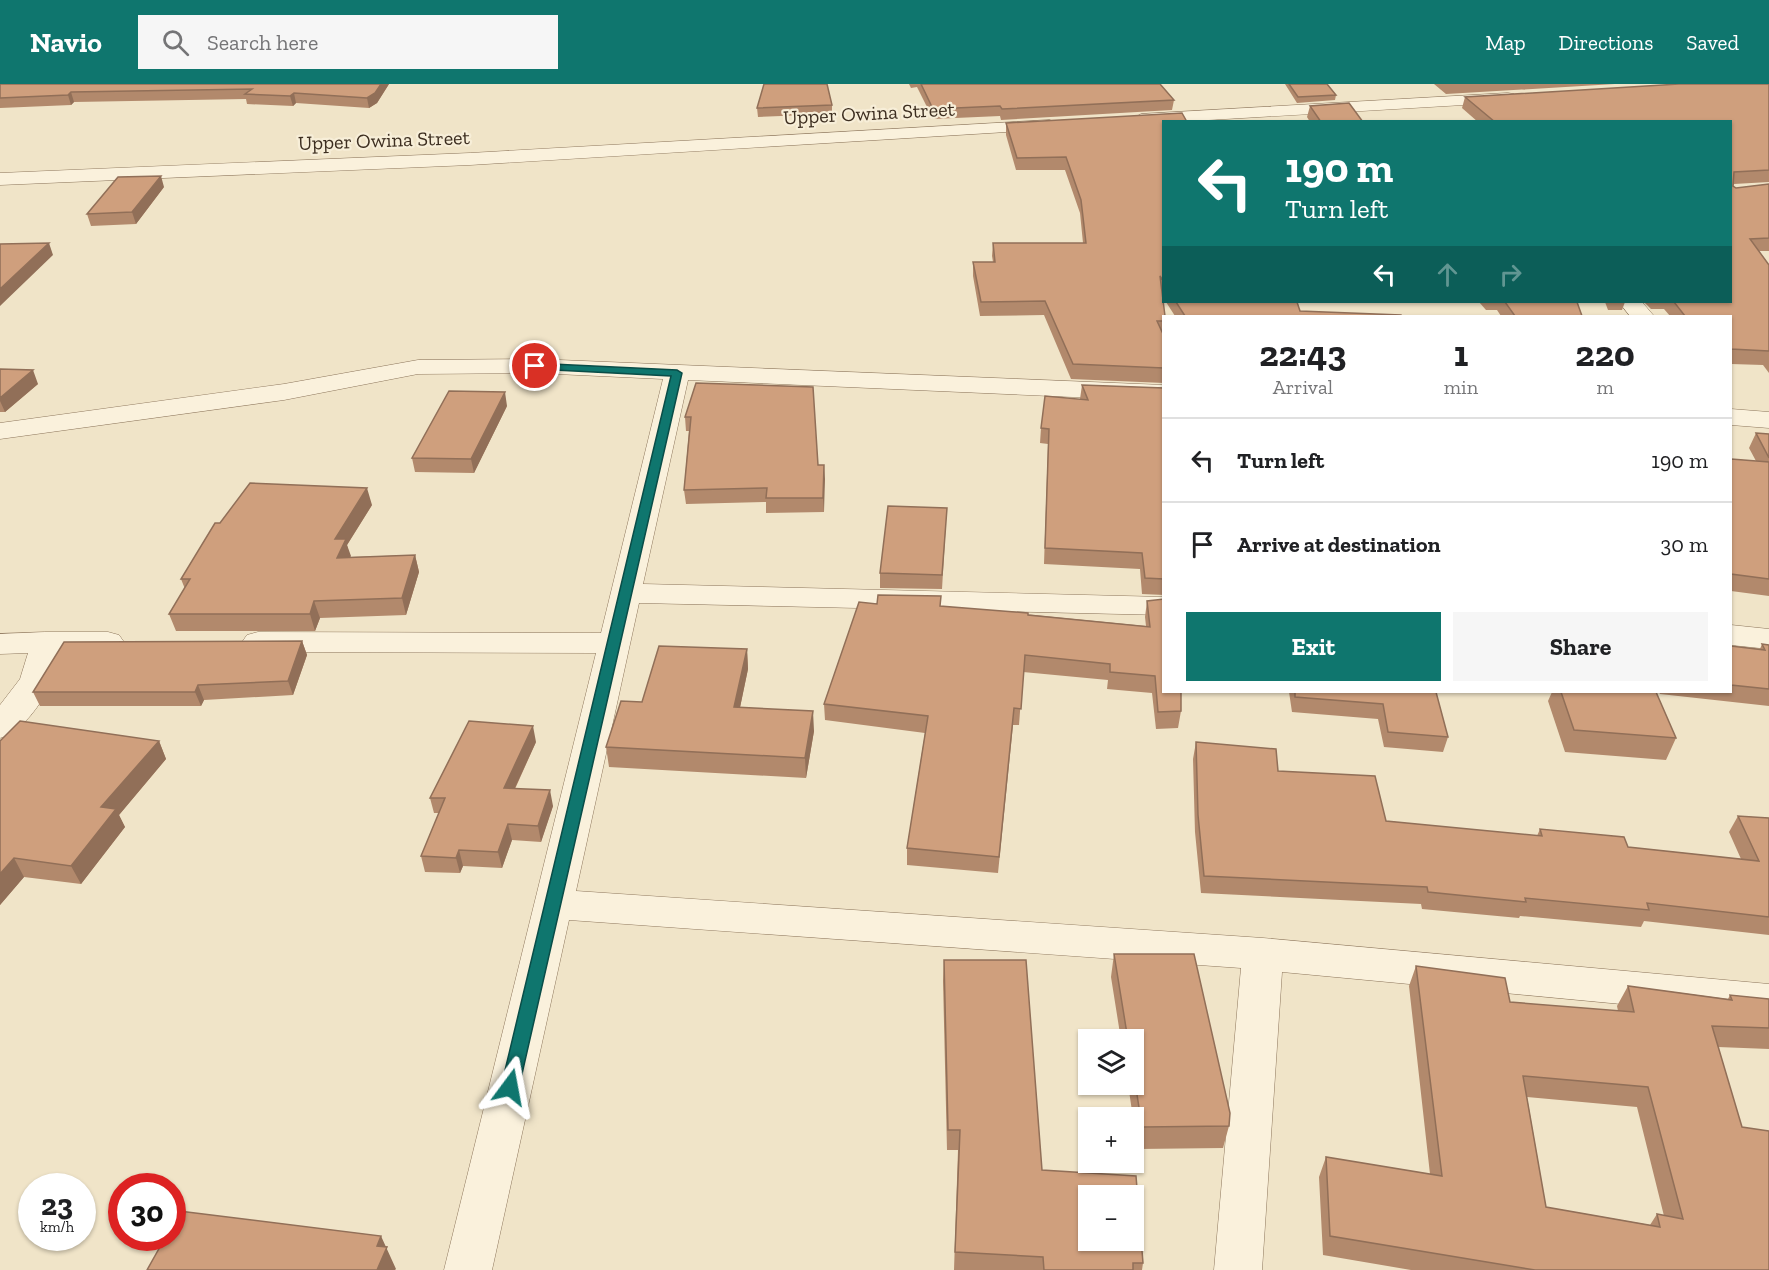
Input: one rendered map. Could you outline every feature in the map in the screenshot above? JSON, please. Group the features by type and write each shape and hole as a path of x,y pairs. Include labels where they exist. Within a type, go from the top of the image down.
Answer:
{"street":[{"path":"1123,120 1527,97"},
{"path":"1372,106 1390,120"},
{"name":"Upper Owina Street","path":"0,179 470,159 1063,124"},
{"path":"1631,303 1641,315"},
{"path":"0,431 284,392 418,368 535,366 1162,393"},
{"path":"468,1270 677,373"},
{"path":"1732,417 1769,420"},
{"path":"625,593 1162,606"},
{"path":"1732,635 1769,639"},
{"path":"0,727 34,688 45,663 45,642"},
{"path":"0,644 140,642"},
{"path":"223,642 614,643"},
{"path":"553,904 1263,954 1769,1001"},
{"path":"1238,1270 1263,954"}],"building":[{"path":"0,84 381,84 375,93 367,98 294,93 290,96 245,94 252,89 71,92 68,95 0,98"},
{"path":"764,84 827,84 832,105 757,108"},
{"path":"921,84 1160,84 1174,100 1002,109 1000,106 933,109"},
{"path":"1289,84 1327,84 1336,95 1298,97"},
{"path":"1679,84 1769,84 1769,170 1734,172 1733,186 1736,188 1769,184 1769,238 1750,239 1769,265 1769,351 1732,349 1732,315 1684,315 1675,303 1732,303 1732,120 1493,120 1465,97"},
{"path":"1349,103 1362,120 1320,120 1310,106"},
{"path":"1182,113 1186,120 1162,120 1162,279 1160,276 1165,315 1162,315 1162,321 1157,321 1162,332 1162,368 1073,364 1045,301 981,302 973,262 995,262 993,243 1086,243 1081,200 1066,157 1017,158 1006,123"},
{"path":"161,176 132,212 87,214 118,177"},
{"path":"49,243 0,289 0,244"},
{"path":"1177,303 1297,303 1300,311 1401,315 1184,315"},
{"path":"1506,303 1577,303 1582,315 1514,315"},
{"path":"0,369 33,370 0,398"},
{"path":"696,383 813,387 818,465 824,465 823,498 766,498 767,488 684,490 691,417 685,417"},
{"path":"1082,385 1162,388 1162,579 1145,578 1142,553 1045,548 1049,429 1041,428 1045,396 1088,400"},
{"path":"449,391 505,392 471,459 412,458"},
{"path":"1756,433 1769,434 1769,458"},
{"path":"1732,459 1769,462 1769,579 1732,574"},
{"path":"250,483 367,488 335,539 346,539 337,558 415,555 402,598 314,601 310,614 169,614 190,579 181,579 215,523 220,523"},
{"path":"888,506 947,508 942,575 880,573"},
{"path":"878,595 941,596 940,606 1150,627 1147,601 1162,599 1162,693 1181,693 1181,711 1158,712 1155,676 1110,672 1110,664 1025,655 1021,709 1014,708 999,857 907,848 928,716 824,704 859,602 877,604"},
{"path":"302,641 288,681 198,685 195,692 33,692 64,642"},
{"path":"1762,644 1769,645 1769,689 1732,685 1732,646 1765,650"},
{"path":"659,646 747,649 734,707 813,711 805,758 606,747 621,701 642,702"},
{"path":"1295,693 1436,693 1448,737 1388,732 1383,704 1295,697"},
{"path":"1561,693 1656,693 1676,738 1574,730"},
{"path":"20,721 159,741 101,807 116,809 71,866 14,858 0,874 0,741"},
{"path":"469,721 533,726 504,788 550,790 538,826 508,824 498,852 459,850 456,858 421,856 445,798 430,798"},
{"path":"1196,742 1276,749 1278,771 1375,776 1386,821 1542,836 1540,829 1624,837 1628,847 1759,861 1738,816 1769,818 1769,917 1647,903 1649,910 1525,898 1526,902 1428,892 1427,887 1204,876 1198,815"},
{"path":"1114,954 1194,954 1230,1113 1229,1126 1144,1127 1144,1107 1139,1107 1137,1095 1144,1095 1144,1029 1126,1029"},
{"path":"944,960 1026,960 1042,1170 1136,1176 1137,1185 1078,1185 1078,1251 1142,1251 1143,1263 1133,1263 1133,1270 1044,1270 1043,1257 955,1252 960,1130 948,1130"},
{"path":"1416,966 1505,978 1510,1002 1634,1012 1628,986 1732,1000 1730,995 1769,999 1769,1028 1712,1026 1742,1127 1769,1131 1769,1270 1535,1270 1330,1236 1326,1157 1442,1176","holes":["1523,1076 1648,1087 1683,1219 1657,1214 1660,1227 1546,1207"]},
{"path":"186,1212 381,1236 377,1246 387,1247 377,1270 147,1270 158,1251 186,1251"}],"route":[{"path":"510,1087 677,373 535,366"}]}
